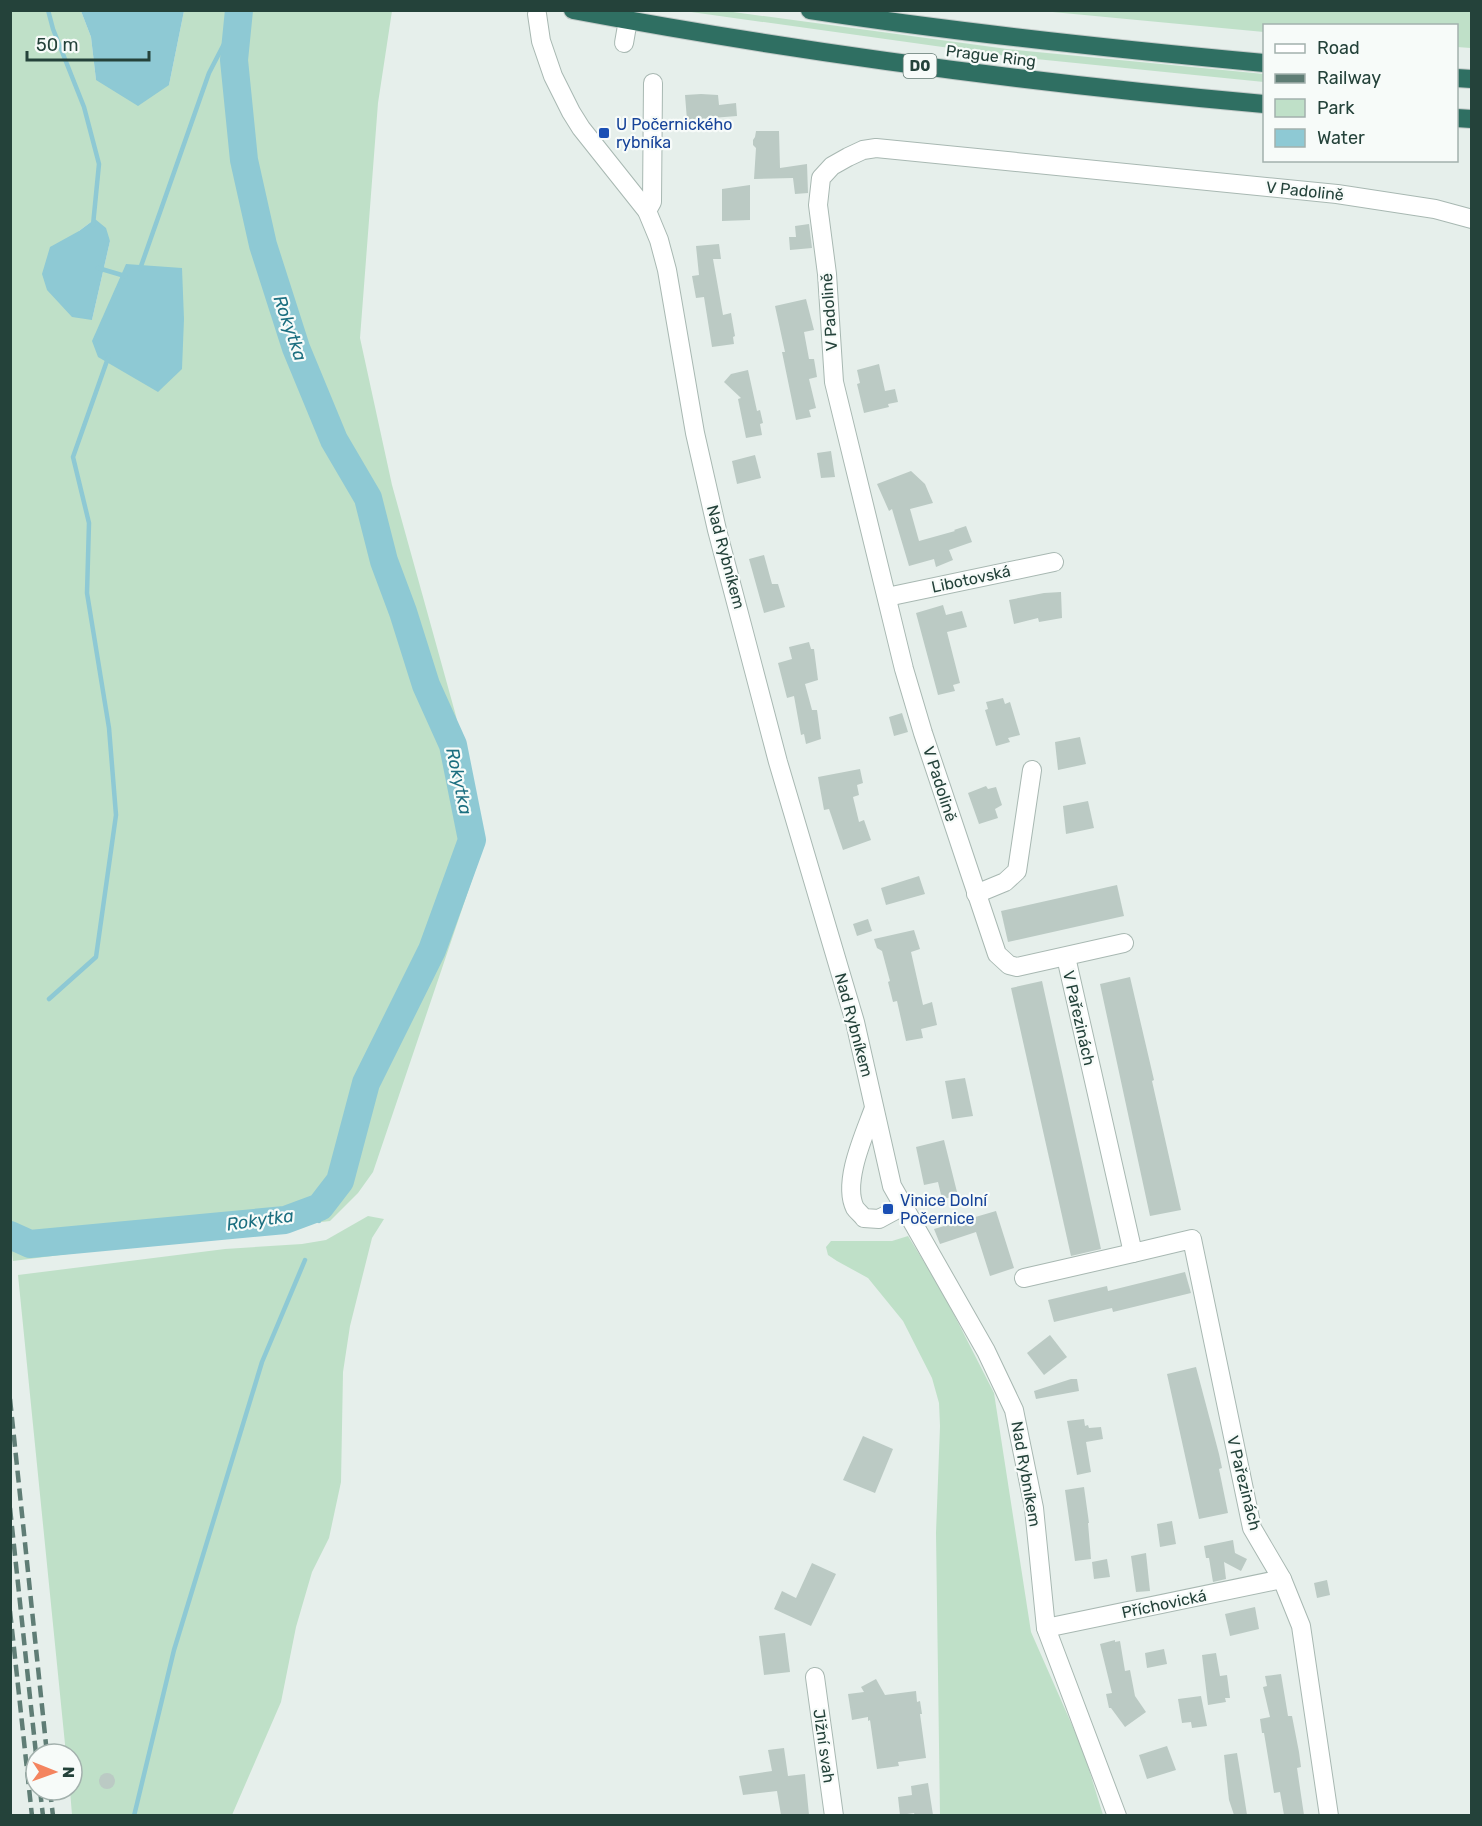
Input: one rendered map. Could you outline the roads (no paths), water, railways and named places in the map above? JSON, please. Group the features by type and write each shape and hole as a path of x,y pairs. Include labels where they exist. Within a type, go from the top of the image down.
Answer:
{"highway":[{"name":"Prague Ring","path":"810,10 1139,52 1263,63"},
{"name":"Prague Ring","path":"576,11 796,48 1009,78 1263,104"}],"street":[{"name":"Nad Rybníkem","path":"537,14 542,41 553,76 571,112 581,128 647,211 659,240 667,270 695,433 717,530 778,762 855,1022 892,1186 986,1351 1014,1410 1034,1508 1046,1628 1117,1815"},
{"path":"624,43 628,20"},
{"path":"647,211 652,202 653,83"},
{"name":"V Padolině","path":"1124,943 1025,966 1010,965 997,954 904,669 834,382 827,274 818,205 821,178 832,166 862,150 876,148 1347,195 1435,209 1472,219"},
{"path":"620,175 651,163"},
{"name":"Libotovská","path":"887,597 1054,562"},
{"path":"976,894 1005,882 1017,871 1032,770"},
{"name":"V Pařezinách","path":"1066,957 1133,1254"},
{"path":"875,1106 855,1164 851,1189 855,1208 864,1218 879,1219 903,1206"},
{"name":"V Pařezinách","path":"1024,1278 1192,1239 1252,1528 1282,1579 1301,1626 1329,1815"},
{"name":"Příchovická","path":"1046,1628 1282,1579"},
{"name":"Jižní svah","path":"815,1677 834,1815"}],"water":[{"path":"81,11 184,11 169,85 138,106 96,80 91,37"},
{"path":"95,219 106,228 110,241 92,320 72,317 47,290 42,274 50,247"},
{"path":"126,264 182,268 184,319 182,369 158,392 98,357 92,341"}],"waterway":[{"path":"48,10 53,29 84,107 99,164 93,225"},
{"name":"Rokytka","path":"10,1235 30,1244 285,1220 320,1207 340,1181 366,1083 432,950 472,840 453,745 426,685 384,561 368,498 334,440 296,348 263,245 244,160 234,60 239,10"},
{"path":"140,269 209,73 239,15"},
{"path":"98,268 125,276"},
{"path":"49,999 96,957 116,815 109,728 87,593 89,523 73,457 108,358"},
{"path":"319,1221 320,1207"},
{"path":"134,1816 174,1650 262,1362 305,1260"}],"railway":[{"path":"10,1399 46,1742"},
{"path":"10,1508 35,1742"},
{"path":"10,1611 32,1816"},
{"path":"41,1802 43,1816"},
{"path":"51,1802 53,1816"}],"place":[{"name":"U Počernického rybníka","path":"604,133"},
{"name":"Vinice Dolní Počernice","path":"888,1209"}]}
